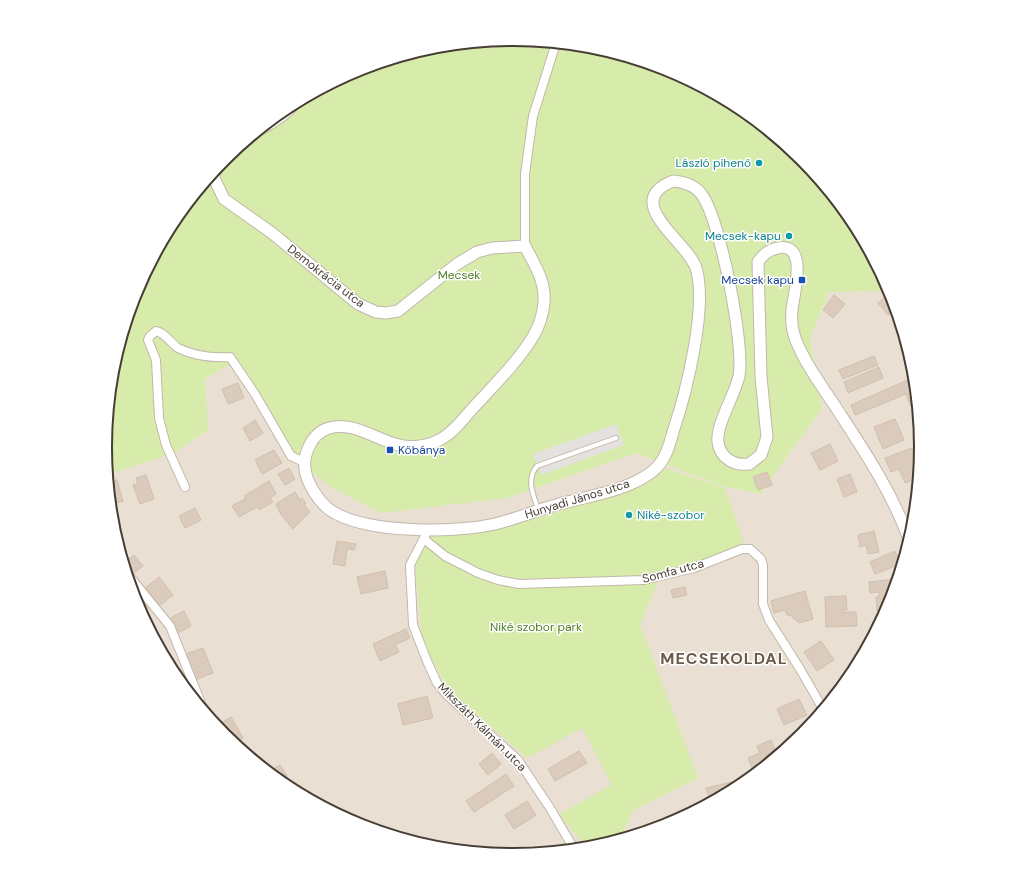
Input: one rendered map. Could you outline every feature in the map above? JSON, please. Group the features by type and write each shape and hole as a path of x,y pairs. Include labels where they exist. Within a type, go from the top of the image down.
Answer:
{"street":[{"path":"184,487 166,445 159,418 156,360 148,340 156,331 161,332 178,347 193,353 219,358 230,357 255,394 291,456 304,462 312,440 324,430 331,427 342,427 355,430 399,446 421,446 441,439 454,429 508,370 534,335 544,303 543,289 537,268 525,246 525,174 533,116 554,48"},
{"name":"Demokrácia utca","path":"214,179 224,199 230,204 272,233 358,304 376,312 386,313 398,311 457,264 477,252 492,248 525,246"},
{"name":"Hunyadi János utca","path":"304,462 306,475 311,487 330,510 346,518 425,534 494,524 624,486 654,470 665,458 678,419 692,361 697,323 699,290 696,266 690,254 664,226 654,209 653,201 660,188 673,181 687,184 695,188 708,204 722,248 735,315 740,347 739,376 718,434 722,455 736,464 749,464 761,455 767,437 761,377 758,262 761,257 770,250 776,248 787,249 795,255 797,260 798,276 792,311 792,321 799,346 828,396 879,473 893,500 905,529"},
{"name":"Somfa utca","path":"425,534 445,556 478,573 498,580 519,584 597,583 644,580 694,568 742,549 750,550 761,559 763,565 763,604 769,620 820,704"},
{"name":"Mikszáth Kálmán utca","path":"425,534 410,565 411,607 413,625 437,683 447,695 518,760 550,808 571,844"},
{"path":"136,585 170,626 198,696"}],"lane":[{"path":"538,510 531,483 533,470 537,466 616,438"}],"shaded area":[{"path":"882,291 900,343 910,395 914,447 910,499 900,551 883,600 872,624 860,648 831,691 796,731 757,765 713,794 690,807 641,827 616,834 565,845 539,847 512,848 460,845 384,827 335,807 312,794 268,765 248,748 229,731 194,691 179,670 153,624 142,600 125,551 119,525 112,473 174,453 205,379 234,362 507,498 636,453 722,486 760,494 822,409 810,338 829,292"},
{"path":"616,424 624,445 541,475 533,454"}],"green space":[{"name":"Mecsek","path":"512,46 565,49 641,67 690,87 713,100 757,129 796,163 831,203 846,224 860,247 882,291 829,292 810,338 822,409 760,494 722,486 636,453 507,498 381,513 329,486 288,451 234,362 205,379 208,430 174,453 112,473 112,421 119,369 125,343 142,294 165,246 179,224 194,203 229,163 268,129 290,114 335,87 359,77 384,67 434,54 460,49"},
{"name":"Niké szobor park","path":"665,468 725,488 744,544 659,578 640,625 698,778 633,811 623,832 582,842 559,814 612,785 582,728 527,758 448,689 422,640 415,563 428,534 485,532 545,516 654,478"}],"building":[{"path":"834,295 845,304 833,318 823,310"},
{"path":"884,298 890,313 888,315 878,303"},
{"path":"874,356 878,365 843,379 839,370"},
{"path":"879,367 883,378 848,393 844,382"},
{"path":"908,380 911,407 906,394 855,415 851,405"},
{"path":"238,383 244,398 228,404 222,389"},
{"path":"895,419 904,440 883,449 874,427"},
{"path":"255,420 263,433 250,441 243,428"},
{"path":"830,444 838,461 820,470 811,453"},
{"path":"912,448 914,452 912,480 905,483 899,469 891,472 885,458"},
{"path":"274,450 282,463 262,474 255,460"},
{"path":"289,468 295,479 285,485 278,474"},
{"path":"767,472 772,485 758,490 753,477"},
{"path":"850,474 857,492 844,497 837,479"},
{"path":"146,475 154,499 140,504 133,485 138,484 136,478"},
{"path":"117,480 123,501 116,503 115,499 113,481"},
{"path":"269,481 276,494 270,498 273,502 259,510 257,507 239,517 232,506 246,498 244,496"},
{"path":"295,492 300,500 302,498 306,504 304,505 310,512 293,529 280,513 276,504"},
{"path":"195,508 201,520 185,528 179,516"},
{"path":"874,531 879,552 868,554 866,545 860,547 858,535"},
{"path":"337,541 356,544 354,550 347,549 345,566 333,564"},
{"path":"895,551 898,558 895,566 875,574 870,562"},
{"path":"134,555 143,566 133,574 128,560"},
{"path":"385,571 388,588 361,594 357,577"},
{"path":"159,577 173,595 159,606 145,588"},
{"path":"891,579 878,611 876,597 879,597 879,592 870,593 869,582"},
{"path":"685,587 687,595 673,598 671,590"},
{"path":"805,591 813,619 799,623 790,615 787,615 785,610 774,613 771,601"},
{"path":"846,596 847,610 842,610 842,612 856,612 857,626 826,627 825,597"},
{"path":"184,611 191,626 176,634 169,619"},
{"path":"406,629 410,638 395,645 399,652 380,661 373,644"},
{"path":"821,641 834,660 817,671 804,652"},
{"path":"203,648 213,673 195,680 186,654"},
{"path":"427,696 433,718 403,725 398,704"},
{"path":"799,699 807,715 784,725 777,709"},
{"path":"231,717 243,738 239,740 222,723"},
{"path":"771,740 775,750 752,768 748,758 760,753 757,746"},
{"path":"579,751 587,763 555,781 548,769"},
{"path":"492,753 501,764 488,775 479,764"},
{"path":"280,765 287,776 286,777 274,769"},
{"path":"506,774 514,786 474,812 466,801"},
{"path":"732,782 709,796 706,788"},
{"path":"527,801 536,815 514,829 505,815"}],"place":[{"name":"László pihenő","path":"759,163"},
{"name":"Mecsek-kapu","path":"789,236"},
{"name":"Mecsek kapu","path":"802,280"},
{"name":"Kőbánya","path":"390,450"},
{"name":"Niké-szobor","path":"629,515"}],"district":[{"name":"MECSEKOLDAL","path":"724,658"}]}
